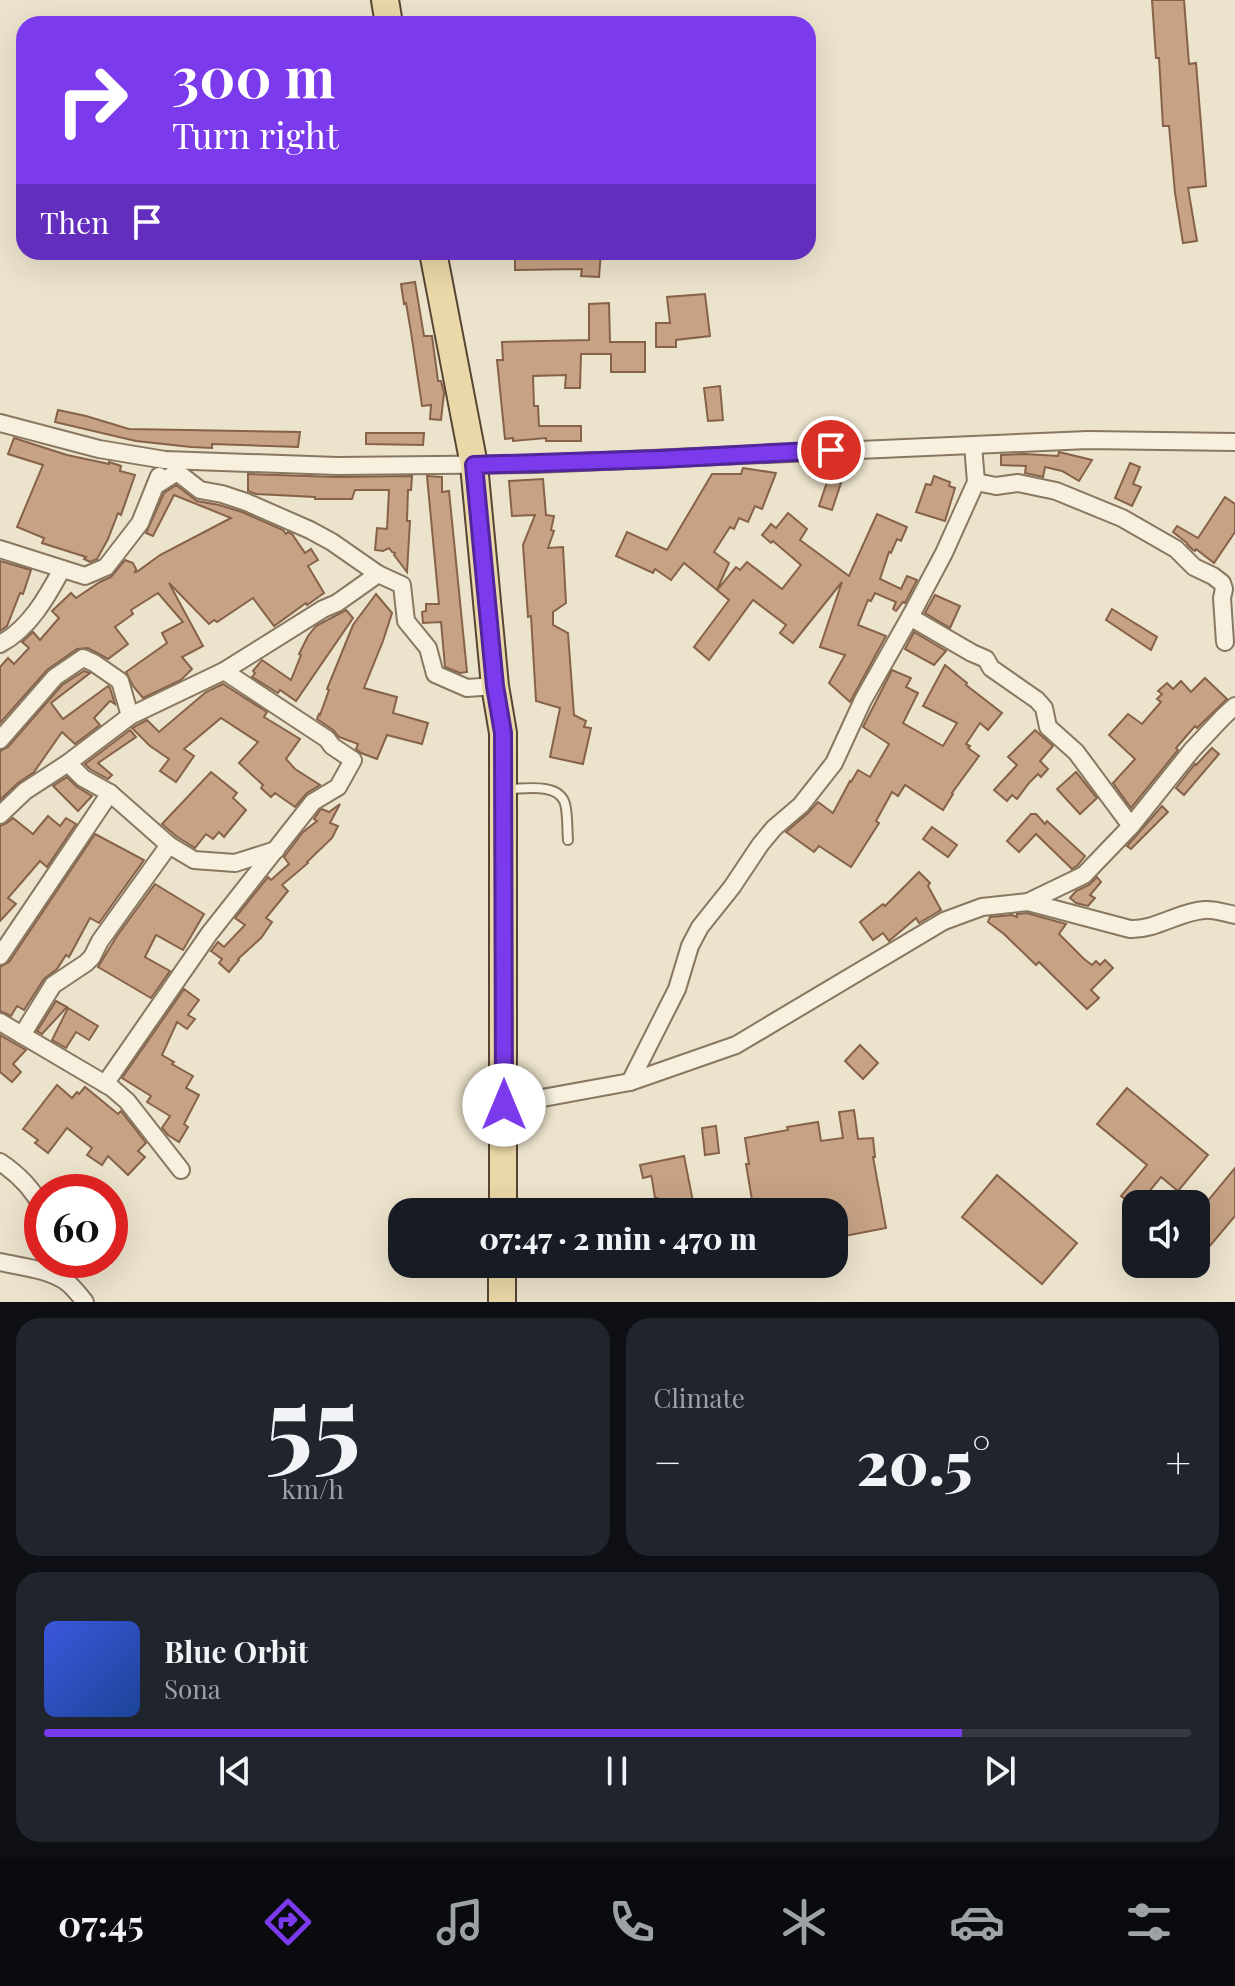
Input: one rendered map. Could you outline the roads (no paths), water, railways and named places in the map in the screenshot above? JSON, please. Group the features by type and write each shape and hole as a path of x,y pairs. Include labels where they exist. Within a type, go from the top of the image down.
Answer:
{"main road":[{"path":"435,260 474,465 495,686 503,733 503,1198"},
{"path":"502,1278 502,1302"}],"street":[{"path":"0,423 99,449 165,460 337,466 660,459 1088,440 1235,442"},
{"path":"630,1082 677,989 690,946 700,927 760,845 801,805 834,763 863,700 944,553 976,482 973,445"},
{"path":"0,549 85,576 106,567 140,523 165,460"},
{"path":"155,486 177,472 200,490 246,502 332,542 378,574 402,585 406,621 428,648 435,674 467,688 495,686"},
{"path":"976,482 996,486 1018,483 1056,491 1122,518 1176,549 1194,567 1222,583 1225,642"},
{"path":"0,644 13,637 44,602 62,569"},
{"path":"0,815 25,791 130,716 224,671 337,603 378,574"},
{"path":"910,617 986,659 991,668 1037,700 1044,708 1048,727 1076,752 1131,826"},
{"path":"0,740 55,677 83,658 120,681 130,716"},
{"path":"105,1084 209,934 313,802 338,787 353,760 327,739 224,671"},
{"path":"504,1105 630,1082 736,1045 944,921 982,907 1028,902 1084,875 1131,826 1192,750 1235,706"},
{"path":"68,763 83,778 110,793 169,845 194,860 235,863 276,850"},
{"path":"0,956 7,929 110,793"},
{"path":"22,1035 53,985 92,957 100,941 169,845"},
{"path":"1028,902 1130,929 1143,929 1190,912 1206,910 1235,915"},
{"path":"0,1022 105,1084 127,1101 181,1170"},
{"path":"0,1162 24,1182"},
{"path":"0,1262 46,1272 68,1283 85,1302"},
{"path":"66,1278 68,1283"}],"lane":[{"path":"504,789 549,789 557,793 564,801 568,840"}]}
